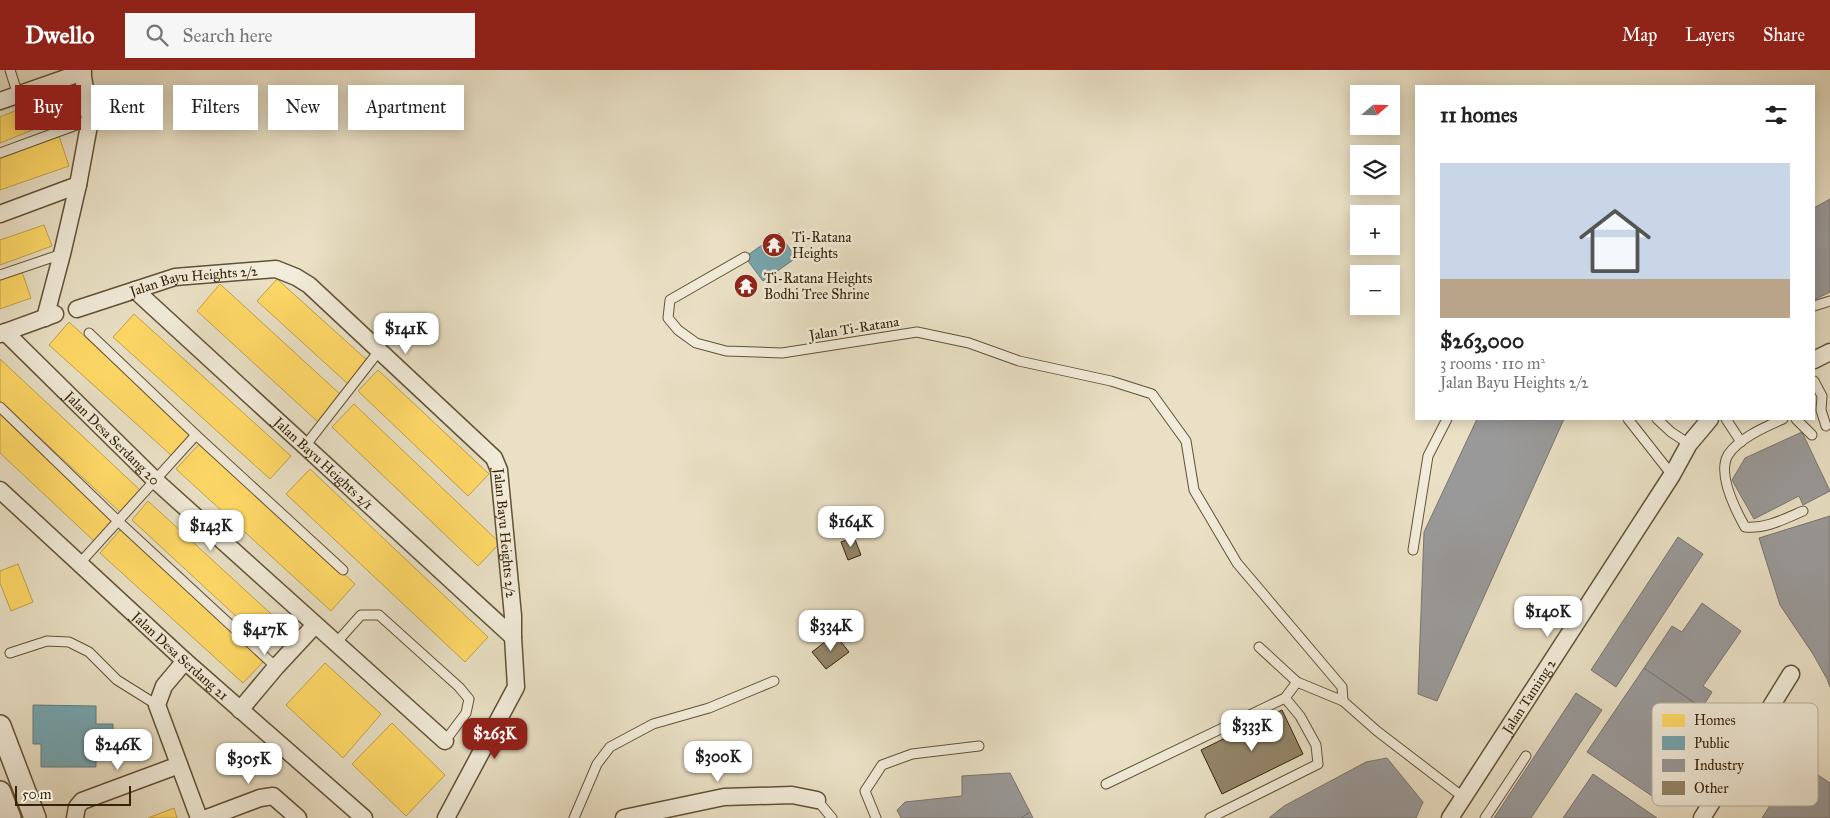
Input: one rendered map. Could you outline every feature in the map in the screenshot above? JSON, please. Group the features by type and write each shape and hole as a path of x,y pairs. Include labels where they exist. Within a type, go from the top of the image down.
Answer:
{"street":[{"path":"3,333 51,316 90,120 82,71 45,85"},
{"path":"0,101 15,96"},
{"path":"0,214 78,185"},
{"name":"Jalan Bayu Heights 2/2","path":"76,309 175,277 276,269 296,277 309,285 494,458 499,470 513,616 516,687 446,818"},
{"name":"Jalan Bayu Heights 2/1","path":"135,290 513,637"},
{"name":"Jalan Desa Serdang 20","path":"3,333 156,481 445,742"},
{"path":"1815,360 1830,352"},
{"name":"Jalan Taming 2","path":"1450,818 1672,475 1690,444 1709,420"},
{"name":"Jalan Desa Serdang 21","path":"0,490 185,661 364,818"},
{"path":"240,710 315,624"},
{"path":"185,661 164,686 157,705 199,818"},
{"path":"1773,703 1791,674"},
{"path":"0,726 35,818"},
{"path":"75,818 77,807 82,801 180,765"},
{"path":"0,792 10,818"},
{"path":"624,818 724,797 792,794 817,800"},
{"path":"208,818 260,798 273,796 298,818"},
{"path":"1702,818 1709,806"}],"lane":[{"path":"10,70 15,86"},
{"path":"0,153 90,120"},
{"path":"0,276 62,254"},
{"name":"Jalan Ti-Ratana","path":"745,257 670,300 668,318 678,330 696,343 726,351 782,353 917,332 969,343 1019,361 1111,381 1152,394 1186,441 1194,490 1237,563 1342,687 1343,701"},
{"path":"1815,306 1830,301"},
{"path":"89,333 196,435 343,570"},
{"path":"305,446 379,351"},
{"path":"1815,382 1826,394 1822,410 1826,426"},
{"path":"0,407 118,521 276,667"},
{"path":"1413,550 1428,456 1446,420"},
{"path":"1629,420 1672,475"},
{"path":"1658,420 1671,432 1690,444"},
{"path":"1727,420 1741,442"},
{"path":"1781,420 1741,442 1728,455 1723,476 1745,527 1755,528 1769,525 1803,511"},
{"path":"1797,420 1812,435"},
{"path":"80,564 196,435"},
{"path":"336,643 361,615 379,615 459,687 469,699 466,713 445,742"},
{"path":"10,653 47,641 69,642 89,652 117,680 157,705"},
{"path":"1259,647 1297,682 1343,701 1377,731 1463,797"},
{"path":"574,818 597,764 610,747 653,724 709,708 774,681"},
{"path":"1106,784 1285,698 1297,682"},
{"path":"1210,818 1318,764 1316,744 1300,716 1285,698"},
{"path":"876,818 865,791 882,765 912,754 979,746"},
{"path":"1485,818 1526,756"},
{"path":"817,800 832,818"}],"building: Homes":[{"path":"15,111 15,130 32,130 0,143 0,117"},
{"path":"59,136 69,166 0,190 0,157"},
{"path":"44,225 52,246 0,265 0,240"},
{"path":"22,272 31,298 0,309 0,279"},
{"path":"277,279 368,361 348,384 257,301"},
{"path":"220,284 342,396 318,422 197,311"},
{"path":"134,314 291,456 270,479 113,337"},
{"path":"69,322 192,434 172,456 49,345"},
{"path":"0,359 140,490 120,512 0,401"},
{"path":"378,370 489,474 468,496 358,391"},
{"path":"354,404 500,543 478,566 332,427"},
{"path":"0,413 114,520 95,542 0,453"},
{"path":"201,442 355,584 331,611 176,469"},
{"path":"310,469 488,637 465,662 286,494"},
{"path":"148,501 281,623 264,642 132,520"},
{"path":"121,529 265,660 243,683 100,553"},
{"path":"18,564 33,602 11,611 0,583 0,571"},
{"path":"325,663 381,714 343,758 286,705"},
{"path":"392,723 445,775 406,816 352,764"},
{"path":"174,808 177,818 148,818"}],"building: Public":[{"name":"Ti-Ratana Heights","path":"779,233 796,258 763,281 745,257"},
{"name":"Ti-Ratana Heights Bodhi Tree Shrine","path":"748,275 756,286 744,295 736,285"},
{"path":"33,705 96,706 96,724 113,724 113,749 96,749 96,767 41,767 41,744 33,744"}],"building: Industry":[{"path":"1830,199 1830,292 1815,300 1815,207"},
{"path":"1477,420 1564,420 1437,701 1418,694 1424,532"},
{"path":"1802,432 1830,491 1803,505 1799,496 1754,519 1732,480 1745,458"},
{"path":"1830,516 1830,687 1813,654 1780,605 1759,538"},
{"path":"1678,537 1703,554 1616,687 1591,670"},
{"path":"1702,603 1741,631 1703,686 1712,692 1705,703 1695,703 1644,668 1672,626 1682,632"},
{"path":"1644,668 1695,703 1652,703 1652,796 1587,752"},
{"path":"1576,693 1602,710 1531,818 1494,818"},
{"path":"1387,758 1423,802 1416,818 1269,818 1284,806 1366,762"},
{"path":"1010,773 1030,812 1021,818 901,818 897,810 905,802 962,796 962,776"},
{"path":"1593,774 1657,818 1563,818"},
{"path":"1818,775 1830,783 1830,818 1762,818 1770,806 1818,806"},
{"path":"1030,812 1033,818 1021,818"}],"building: Other":[{"path":"854,537 861,555 848,560 841,542"},
{"path":"835,634 849,652 826,669 812,652"},
{"path":"1282,710 1303,754 1222,794 1201,750"}],"place":[{"name":"Ti-Ratana Heights","path":"774,245"},
{"name":"Ti-Ratana Heights Bodhi Tree Shrine","path":"746,286"}]}
